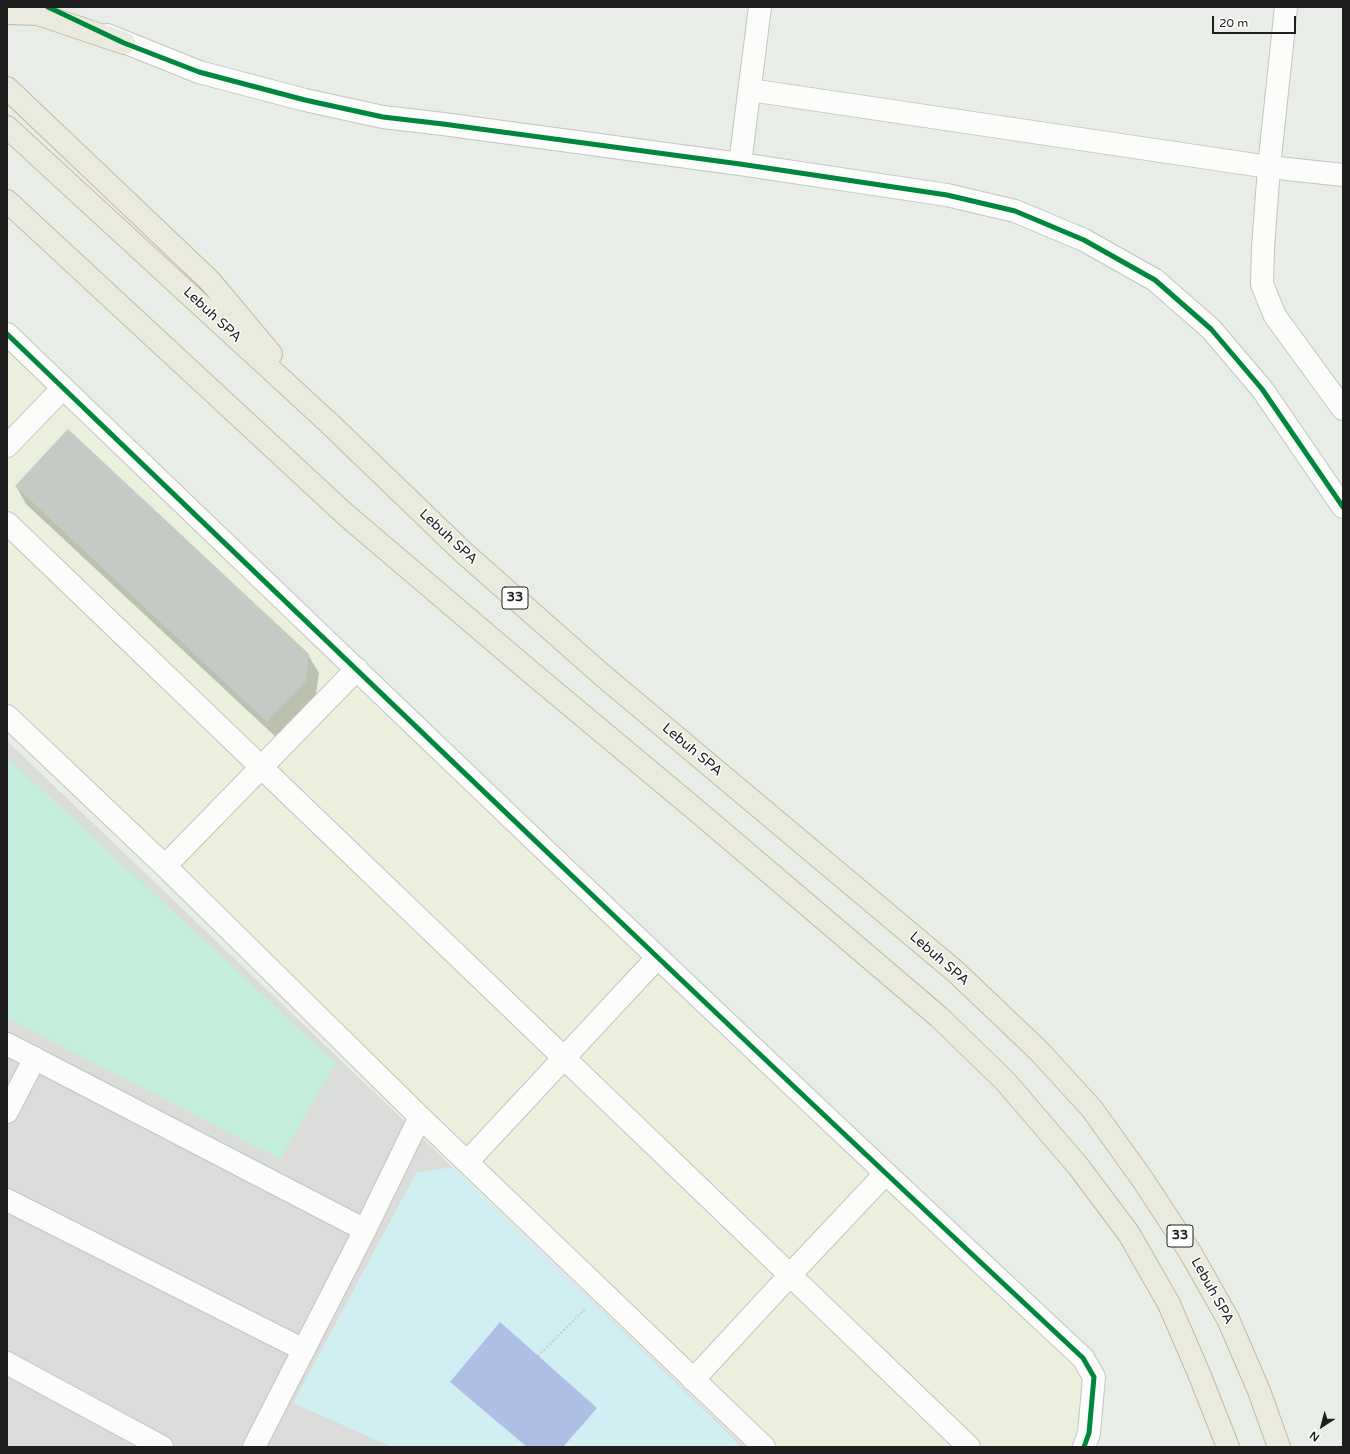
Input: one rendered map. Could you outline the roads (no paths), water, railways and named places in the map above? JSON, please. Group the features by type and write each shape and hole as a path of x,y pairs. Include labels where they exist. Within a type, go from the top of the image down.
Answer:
{"highway":[{"path":"7,13 38,14 124,43"},
{"path":"7,88 210,281 329,423"},
{"name":"Lebuh SPA","path":"7,127 329,423 462,552 607,679 956,972 1039,1051 1092,1109 1143,1180 1190,1252 1228,1319 1259,1391 1279,1447"},
{"path":"7,201 346,515 526,669 703,816 939,1017 1005,1081 1078,1166 1129,1234 1169,1304 1228,1447"}],"street":[{"path":"48,7 124,43 199,72 305,100 383,117 740,164 947,195 1015,211 1091,243 1155,280 1211,329 1262,389 1343,507"},
{"path":"740,164 760,7"},
{"path":"1286,7 1269,167 1262,284 1275,316 1343,409"},
{"path":"750,90 1269,167 1343,175"},
{"path":"7,334 657,958 1083,1358 1094,1377 1089,1433 1084,1447"},
{"path":"7,446 63,388"},
{"path":"7,523 969,1447"},
{"path":"165,866 357,669"},
{"path":"7,716 165,866 420,1117 468,1161 764,1447"},
{"path":"468,1161 657,958"},
{"path":"7,1044 365,1230"},
{"path":"7,1112 35,1058"},
{"path":"254,1447 365,1230 420,1117"},
{"path":"693,1380 886,1174"},
{"path":"7,1200 304,1350"},
{"path":"7,1363 162,1447"}]}
